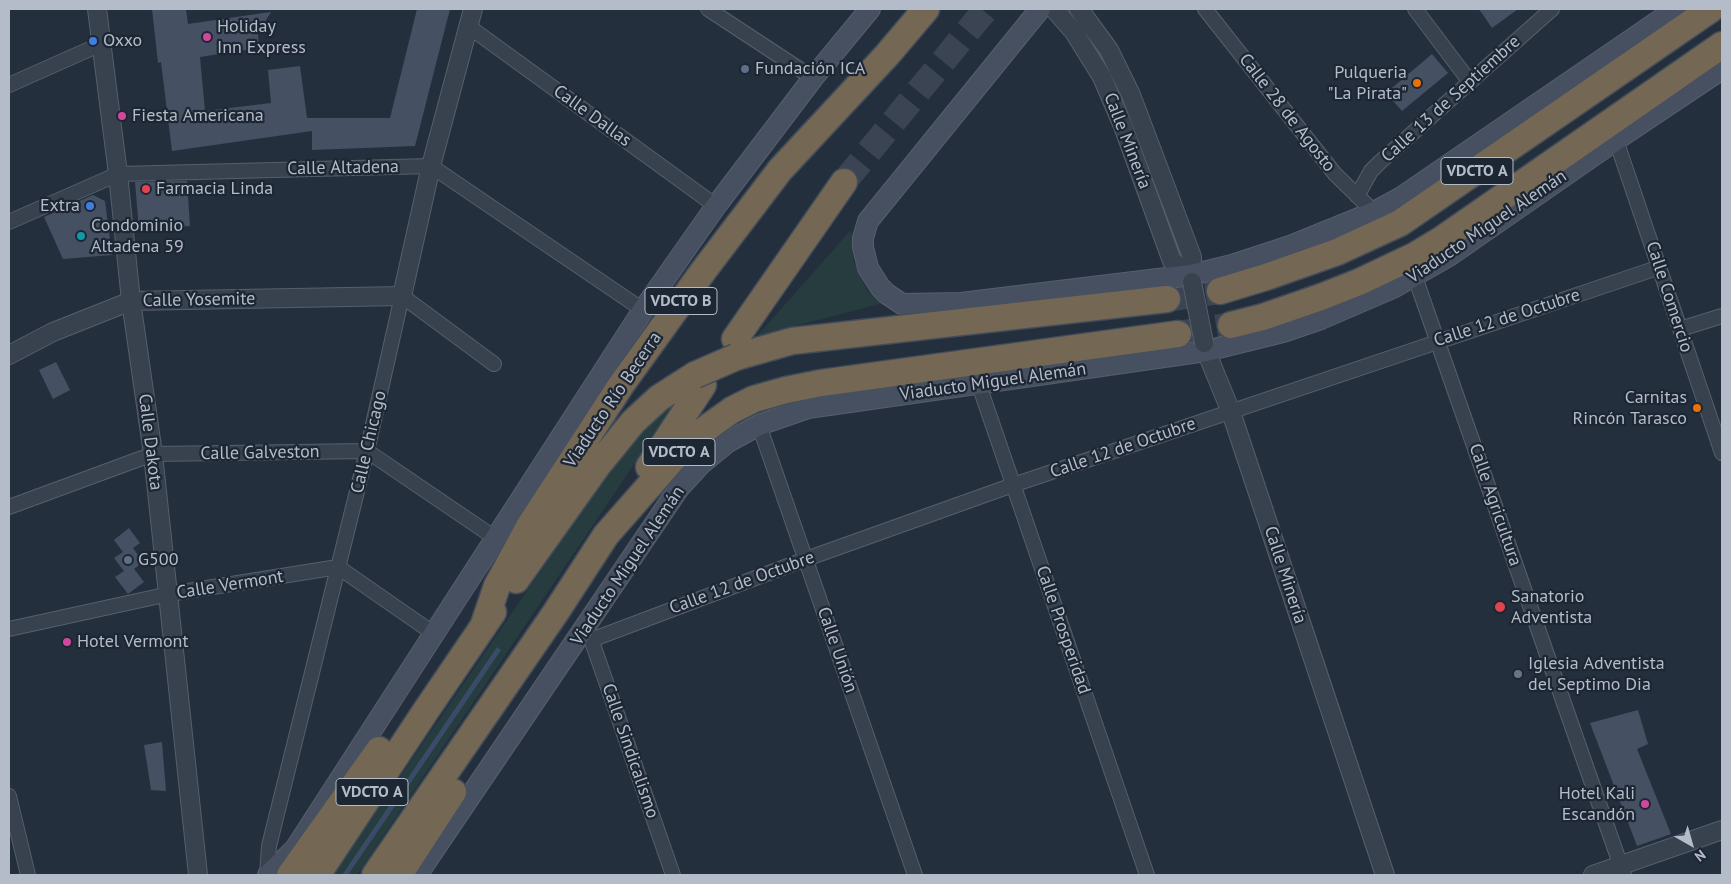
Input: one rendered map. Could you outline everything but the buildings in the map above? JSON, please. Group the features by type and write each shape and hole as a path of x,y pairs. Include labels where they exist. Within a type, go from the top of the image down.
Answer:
{"highway":[{"name":"Viaducto Río Becerra","path":"483,627 498,586 530,525 622,386 704,270 780,170 926,9"},
{"name":"VDCTO A","path":"1220,291 1266,278 1337,252 1400,223 1711,9"},
{"name":"Viaducto Miguel Alemán","path":"1231,325 1263,317 1329,294 1373,276 1416,255 1441,240 1722,45"},
{"path":"735,348 844,182"},
{"name":"VDCTO A","path":"317,875 483,627 598,465 632,422 675,386 699,380 735,348 1167,299"},
{"path":"921,327 954,304 993,319"},
{"name":"Viaducto Miguel Alemán","path":"375,875 556,612 606,535 691,440 732,410 754,399 821,383 1178,334"},
{"path":"606,535 699,380"},
{"path":"416,873 526,684 540,656 556,612"},
{"path":"290,875 376,754 399,729 427,709"}],"main road":[{"path":"268,875 295,849 642,310 716,206 813,78 870,9"},
{"path":"1040,9 872,213 865,229 863,247 868,268 873,278 887,294 902,304 954,304 1192,278 1282,248 1374,212 1407,193 1676,9"},
{"name":"Viaducto Miguel Alemán","path":"416,873 589,633 679,488 701,464 728,442 759,425 808,408 979,385 1284,332 1362,302 1415,277 1449,256 1722,68"}],"street":[{"name":"Calle Dakota","path":"96,9 118,174 131,301 153,454 198,875"},
{"name":"Calle Chicago","path":"268,875 269,846 367,451 431,166 473,9"},
{"path":"708,9 813,78"},
{"name":"Calle Minería","path":"1054,9 1074,32 1102,78 1123,126 1172,260 1192,278"},
{"name":"Calle Minería","path":"1079,9 1109,50 1131,95 1192,257 1192,278 1205,347 1231,412 1385,875"},
{"name":"Calle 28 de Agosto","path":"1205,9 1335,174 1374,212"},
{"path":"1415,9 1470,82"},
{"name":"Calle 13 de Septiembre","path":"1357,196 1371,171 1552,9"},
{"name":"Calle Dallas","path":"468,26 716,206"},
{"path":"9,85 101,44"},
{"name":"Calle Comercio","path":"1616,140 1722,453"},
{"path":"431,166 642,310"},
{"name":"Calle Altadena","path":"9,222 118,174 431,166"},
{"name":"Calle 12 de Octubre","path":"589,633 1014,485 1660,267"},
{"name":"Calle Agricultura","path":"1415,277 1622,870"},
{"path":"402,296 494,364"},
{"name":"Calle Yosemite","path":"9,355 53,332 131,301 402,296"},
{"path":"1680,329 1722,316"},
{"name":"Calle Prosperidad","path":"979,385 1147,875"},
{"name":"Calle Unión","path":"759,425 915,875"},
{"path":"367,451 495,538"},
{"name":"Calle Galveston","path":"9,506 153,454 367,451"},
{"path":"338,567 433,632"},
{"name":"Calle Vermont","path":"9,629 169,594 338,567"},
{"name":"Calle Sindicalismo","path":"589,633 673,875"},
{"path":"9,796 28,875"},
{"path":"1593,875 1622,870 1722,830"}],"green space":[{"path":"851,230 854,262 868,292 883,303 757,336"},
{"path":"678,399 357,875 333,875 608,472 632,440"}],"water":[{"path":"497,647 501,650 348,875 342,875"}],"tunnel":[{"path":"844,182 986,9"},
{"path":"1167,299 1220,291"},
{"path":"1178,334 1231,325"}],"place":[{"name":"Holiday Inn Express","path":"207,37"},
{"name":"Oxxo","path":"93,41"},
{"name":"Fundación ICA","path":"745,69"},
{"name":"Pulqueria \"La Pirata\"","path":"1417,83"},
{"name":"Fiesta Americana","path":"122,116"},
{"name":"Farmacia Linda","path":"146,189"},
{"name":"Extra","path":"90,206"},
{"name":"Condominio Altadena 59","path":"81,236"},
{"name":"Carnitas Rincón Tarasco","path":"1697,408"},
{"name":"G500","path":"128,560"},
{"name":"Sanatorio Adventista","path":"1500,607"},
{"name":"Hotel Vermont","path":"67,642"},
{"name":"Iglesia Adventista del Septimo Dia","path":"1518,674"},
{"name":"Hotel Kali Escandón","path":"1645,804"}]}
